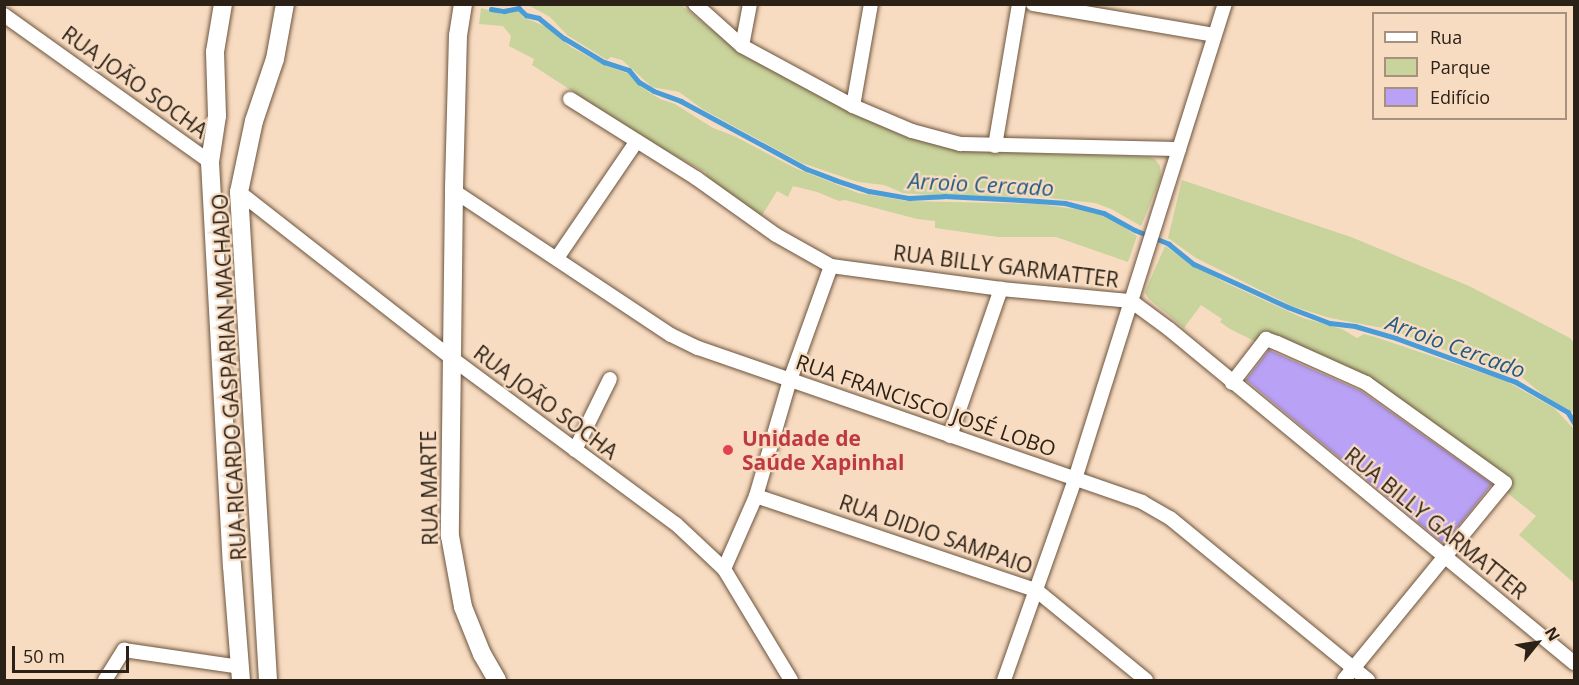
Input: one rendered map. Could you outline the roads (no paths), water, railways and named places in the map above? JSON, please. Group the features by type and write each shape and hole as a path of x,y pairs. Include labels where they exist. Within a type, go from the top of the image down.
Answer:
{"street":[{"name":"RUA RICARDO GASPARIAN MACHADO","path":"223,4 215,52 217,116 210,162 240,674"},
{"name":"RUA RICARDO GASPARIAN MACHADO","path":"268,681 239,192 254,121 275,59 285,4"},
{"name":"RUA MARTE","path":"463,4 458,35 454,191 450,357 450,536 463,607 482,654 497,681"},
{"path":"695,4 742,46 853,106 912,131 960,144 1179,149"},
{"path":"742,46 750,4"},
{"path":"853,106 871,4"},
{"path":"995,146 1019,4"},
{"path":"1033,4 1215,35"},
{"path":"1004,681 1075,479 1225,4"},
{"name":"RUA JOÃO SOCHA","path":"4,15 210,162"},
{"name":"RUA BILLY GARMATTER","path":"570,99 696,178 776,235 831,266 1001,289 1131,302 1575,663"},
{"path":"556,258 636,142"},
{"name":"RUA FRANCISCO JOSÉ LOBO","path":"454,191 671,335 698,348 1142,502 1170,518 1368,681"},
{"name":"RUA JOÃO SOCHA","path":"239,192 450,357 676,524 724,569 791,681"},
{"path":"724,569 756,496 790,380 831,266"},
{"path":"950,436 1001,289"},
{"path":"1232,383 1266,339 1277,343 1366,383 1505,483 1344,681"},
{"path":"575,450 610,379"},
{"name":"RUA DIDIO SAMPAIO","path":"756,496 1036,590 1146,681"},
{"path":"105,681 124,650 240,674"}],"waterway":[{"name":"Arroio Cercado","path":"491,9 504,11 519,8 526,15 539,18 564,38 604,62 629,70 639,82 654,91 681,101 807,169 835,180 869,191 909,198 944,196 1065,203 1104,213 1135,230 1169,244 1194,264 1288,307 1330,323 1355,326 1396,338 1516,382 1568,412 1574,422"}],"place":[{"name":"Unidade de Saúde Xapinhal","path":"728,450"}]}
